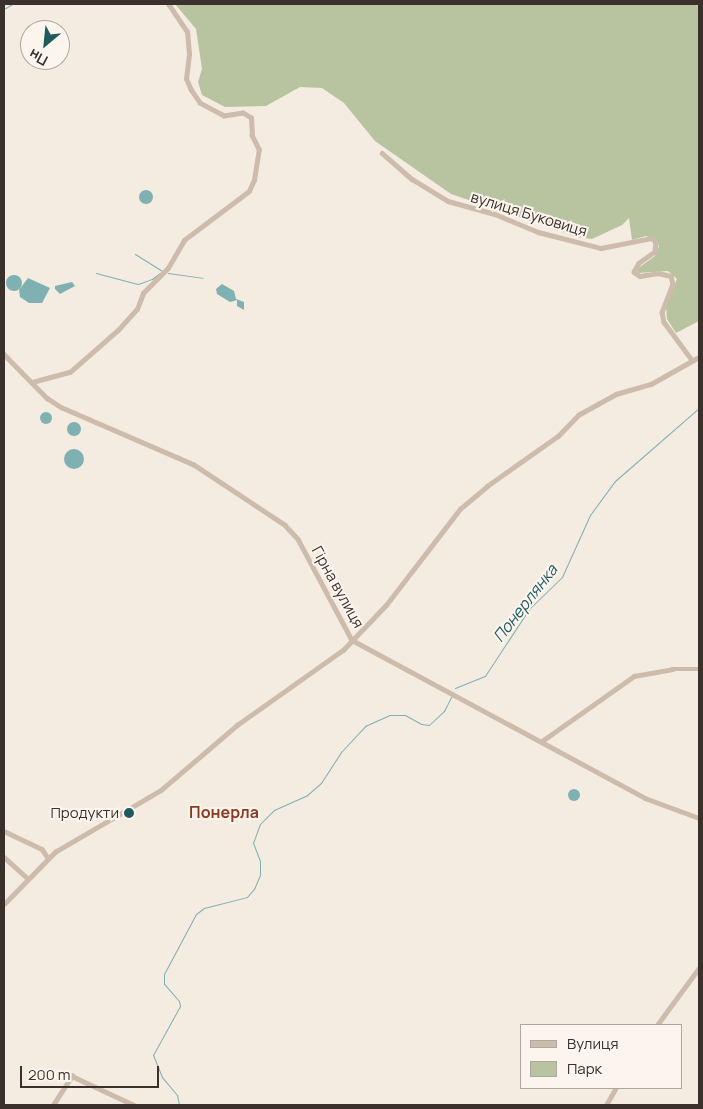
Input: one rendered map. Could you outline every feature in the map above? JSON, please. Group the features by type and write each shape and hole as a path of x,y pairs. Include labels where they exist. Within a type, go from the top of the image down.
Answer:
{"street":[{"path":"32,382 70,372 118,330 137,309 143,292 168,268 184,240 248,191 254,180 259,150 252,136 251,118 243,113 224,116 200,103 186,79 189,54 187,32 168,4"},
{"name":"вулиця Буковиця","path":"382,153 412,179 448,201 495,214 538,232 601,248 652,238 656,242 655,252 639,263 634,272 640,276 658,273 671,276 673,284 662,312 664,322 692,360"},
{"name":"Гірна вулиця","path":"4,354 61,407 193,464 285,525 298,539 352,640 645,798 699,818"},
{"path":"4,904 48,858 161,790 237,725 343,650 386,605 460,509 558,436 578,415 616,394 651,384 699,356"},
{"path":"542,741 634,676 672,669 699,668"},
{"path":"4,831 42,849 48,858"},
{"path":"4,857 27,878"},
{"path":"658,1024 699,968"},
{"path":"53,1105 72,1076 134,1105"},
{"path":"606,1105 615,1089"}],"green space":[{"path":"175,4 699,4 699,321 676,333 667,319 666,306 677,279 668,271 638,273 637,269 655,256 659,246 655,239 646,236 632,240 629,218 622,225 592,239 577,237 451,194 375,141 344,103 322,88 300,87 266,106 225,107 202,95 198,82 202,69 196,29"}],"water":[{"path":"143,190 149,190 153,197 149,204 143,204 139,200 139,194"},
{"path":"14,275 22,283 14,291 6,283"},
{"path":"28,278 50,288 42,303 29,303 20,297 19,290"},
{"path":"72,282 75,286 60,294 55,289 55,286"},
{"path":"222,284 234,291 236,299 244,302 244,310 237,306 237,300 230,302 217,294 216,289"},
{"path":"44,412 48,412 52,418 48,424 44,424 40,420 40,416"},
{"path":"71,422 77,422 81,429 77,436 71,436 67,432 67,426"},
{"path":"74,449 81,452 84,459 81,466 74,469 67,466 64,459 67,452"},
{"path":"574,789 580,795 574,801 568,795"}],"waterway":[{"path":"4,9 12,4"},
{"path":"135,254 162,271"},
{"path":"96,273 138,284 152,279 160,273"},
{"path":"168,273 203,278"},
{"name":"Понерлянка","path":"455,688 485,676 529,609 562,577 590,515 615,481 699,408"},
{"name":"Понерлянка","path":"179,1105 177,1095 162,1077 153,1055 180,1006 179,1001 164,984 164,974 196,914 204,908 247,897 254,889 260,875 260,861 253,843 260,824 274,810 306,796 321,783 342,751 365,726 390,715 405,715 421,724 429,725 444,711 451,697"}],"place":[{"name":"Продукти","path":"129,813"}],"district":[{"name":"Понерла","path":"224,812"}]}
